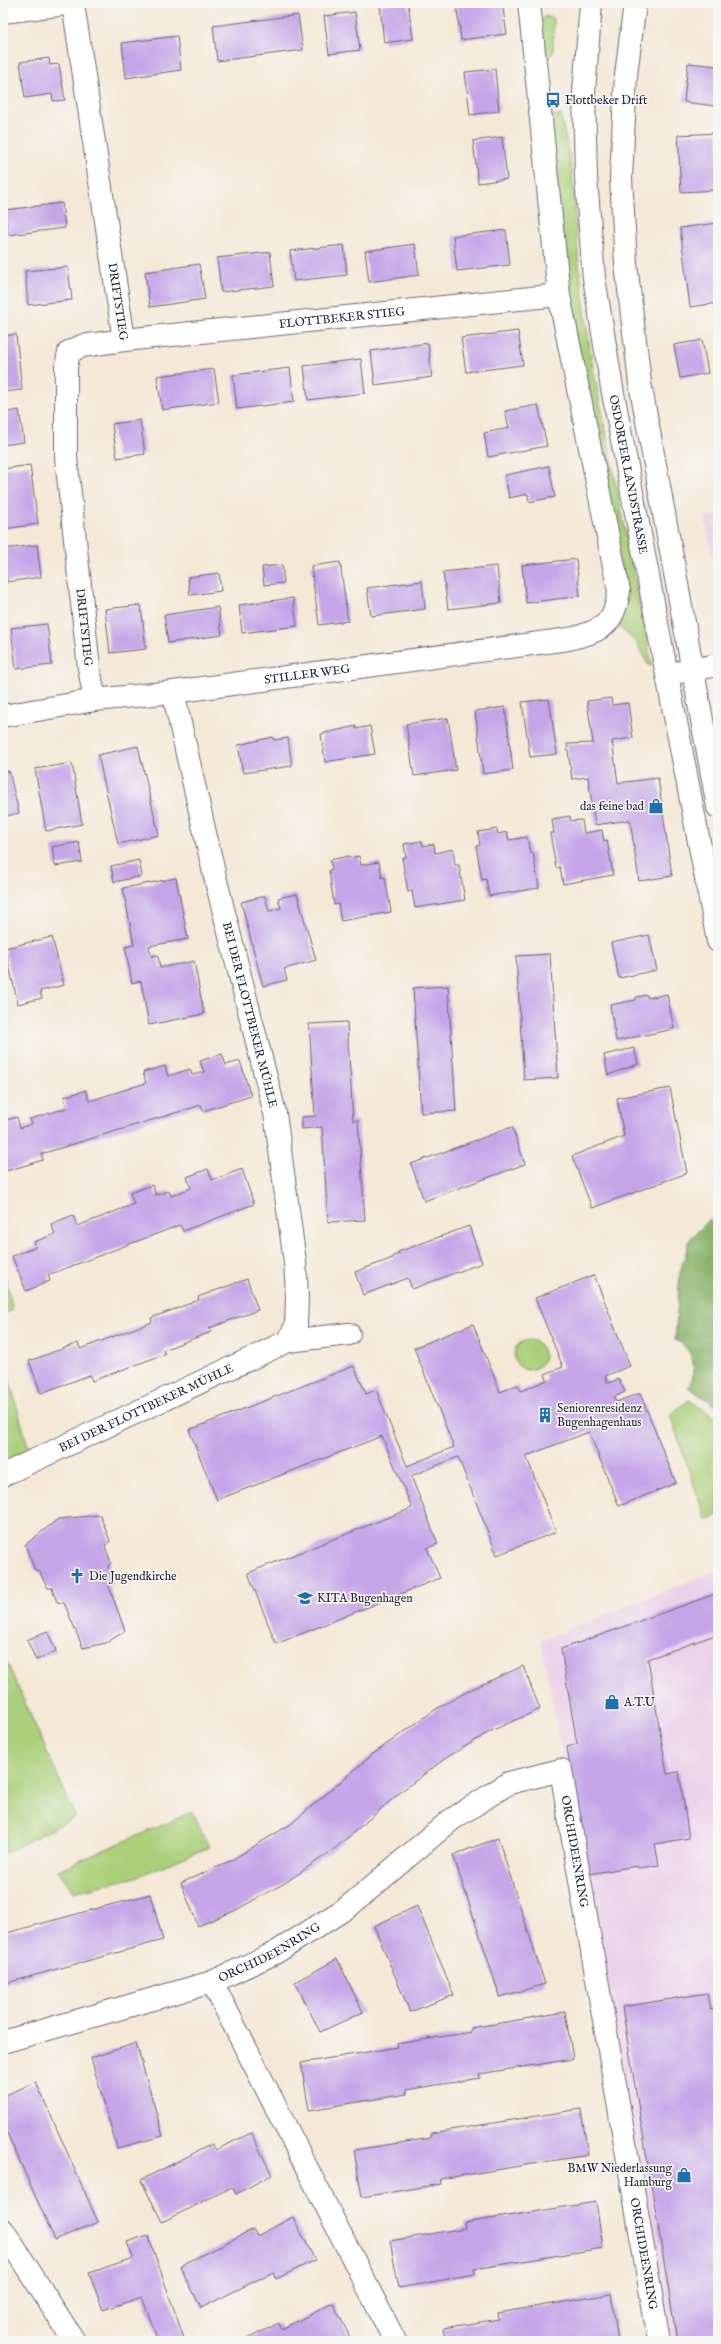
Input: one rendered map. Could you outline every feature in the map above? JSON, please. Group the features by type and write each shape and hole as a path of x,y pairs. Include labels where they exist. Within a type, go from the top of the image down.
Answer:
{"street":[{"path":"3,12 74,3"},
{"name":"DRIFTSTIEG","path":"74,3 124,340 82,346 70,352 66,367 66,457 89,668 95,700"},
{"path":"529,3 559,295"},
{"name":"OSDORFER LANDSTRASSE","path":"591,3 584,105 586,178 594,278 612,388 718,940"},
{"path":"635,3 626,76 621,178 626,264 640,383 718,807"},
{"name":"FLOTTBEKER STIEG","path":"124,340 559,295"},
{"name":"STILLER WEG","path":"3,716 95,700 173,692 569,639 594,633 607,624 617,607 619,591 559,295"},
{"path":"668,674 718,665"},
{"name":"BEI DER FLOTTBEKER MÜHLE","path":"173,692 215,877 275,1113 295,1262 297,1296 296,1326 288,1341"},
{"name":"BEI DER FLOTTBEKER MÜHLE","path":"3,1475 288,1341 348,1334"},
{"name":"ORCHIDEENRING","path":"3,2042 212,1982 275,1953 348,1907 451,1820 509,1783 561,1770 659,2341"},
{"name":"ORCHIDEENRING","path":"212,1982 395,2341"},
{"path":"3,2230 74,2341"}],"shaded area":[{"path":"718,515 718,585 705,517"},
{"path":"718,1570 718,2341 671,2341 541,1640"}],"green space":[{"path":"545,16 554,19 553,52 546,64 538,26"},
{"path":"561,115 572,171 579,265 591,358 652,665 649,666 636,642 619,627 625,614 627,597 573,325 549,116"},
{"path":"710,1219 718,1228 718,1407 688,1387 693,1374 692,1360 686,1348 675,1340 680,1272 690,1239"},
{"path":"3,1268 13,1310 3,1314"},
{"path":"529,1340 540,1344 544,1355 540,1366 529,1370 518,1366 514,1355 518,1344"},
{"path":"3,1357 29,1450 3,1461"},
{"path":"689,1400 718,1419 718,1515 706,1520 670,1415"},
{"path":"5,1658 76,1817 3,1854 3,1659"},
{"path":"192,1812 209,1847 136,1877 74,1892 58,1870"}],"building":[{"path":"408,3 413,39 384,43 380,5"},
{"path":"456,3 502,3 507,34 461,40"},
{"path":"355,12 360,50 329,54 324,16"},
{"path":"298,15 303,50 217,61 213,26"},
{"path":"177,36 181,70 126,78 122,43"},
{"path":"49,58 50,65 59,64 65,100 53,101 52,94 25,98 20,62"},
{"path":"688,63 718,66 715,106 684,102"},
{"path":"495,69 499,111 470,115 465,72"},
{"path":"7,71 8,85 3,85 3,72"},
{"path":"718,133 718,190 681,192 678,135"},
{"path":"502,137 507,179 478,183 473,141"},
{"path":"62,203 65,228 8,235 5,210"},
{"path":"718,223 718,303 690,307 680,228"},
{"path":"506,230 510,265 457,271 453,236"},
{"path":"415,244 419,275 369,282 365,251"},
{"path":"344,245 347,275 294,281 290,251"},
{"path":"270,252 274,286 221,292 217,258"},
{"path":"199,264 205,299 150,307 145,272"},
{"path":"68,267 72,300 28,305 25,271"},
{"path":"518,331 523,365 466,372 461,338"},
{"path":"16,334 22,390 3,392 3,336"},
{"path":"702,340 708,373 680,378 674,345"},
{"path":"428,343 432,377 375,385 371,351"},
{"path":"361,359 365,393 308,400 304,366"},
{"path":"290,368 294,402 237,409 233,375"},
{"path":"214,369 219,402 162,410 157,376"},
{"path":"538,405 547,446 488,457 484,433 509,428 505,411"},
{"path":"19,410 24,442 3,445 3,413"},
{"path":"140,420 145,454 117,458 112,424"},
{"path":"30,465 38,524 4,529 3,469"},
{"path":"549,466 555,497 529,502 528,494 509,498 505,475"},
{"path":"37,545 41,577 7,582 3,549"},
{"path":"576,559 580,596 526,603 522,565"},
{"path":"340,562 348,621 319,625 311,566"},
{"path":"282,565 284,583 264,585 262,567"},
{"path":"497,566 501,603 448,609 443,572"},
{"path":"219,573 221,591 190,595 188,577"},
{"path":"422,581 425,609 371,616 367,588"},
{"path":"293,598 297,626 242,633 239,605"},
{"path":"141,605 146,649 110,653 105,609"},
{"path":"218,607 222,635 168,643 164,615"},
{"path":"47,624 52,665 16,669 11,628"},
{"path":"611,698 612,705 628,703 633,738 612,741 618,783 658,778 672,876 639,881 630,820 595,825 588,777 572,779 567,744 593,743 587,701"},
{"path":"549,699 557,754 530,757 522,702"},
{"path":"505,707 513,770 483,774 475,711"},
{"path":"448,718 456,770 414,776 406,724"},
{"path":"356,726 356,729 370,726 375,754 325,762 321,734"},
{"path":"273,737 274,740 288,738 292,766 243,773 238,745"},
{"path":"138,746 159,835 118,844 98,755"},
{"path":"72,763 82,824 46,831 35,769"},
{"path":"9,771 19,813 3,817 3,772"},
{"path":"570,816 571,821 582,820 584,833 602,830 604,841 607,840 613,875 563,884 560,867 556,868 550,833 554,833 552,819"},
{"path":"497,829 498,834 507,832 509,840 527,837 530,853 533,853 539,888 489,896 486,879 482,880 476,846 480,845 478,832"},
{"path":"422,841 423,846 434,844 435,853 453,849 455,865 459,865 465,900 415,908 412,891 408,892 402,858 406,857 404,844"},
{"path":"79,842 82,862 55,866 52,847"},
{"path":"348,856 349,858 359,856 361,865 379,862 382,878 385,877 391,912 341,921 338,904 334,905 329,870 332,869 330,860"},
{"path":"139,860 142,876 114,882 111,866"},
{"path":"176,878 188,939 149,946 151,956 158,955 160,968 194,961 204,1014 149,1025 141,981 132,983 125,947 134,945 123,888"},
{"path":"297,894 316,960 284,969 287,980 263,986 241,902 265,896 269,911 281,908 278,898"},
{"path":"649,935 657,970 619,978 611,943"},
{"path":"52,937 64,985 40,991 42,998 18,1004 5,948"},
{"path":"550,954 558,1078 524,1080 516,956"},
{"path":"448,986 456,1111 421,1113 413,988"},
{"path":"667,994 674,1029 616,1041 610,1005 636,1000 636,997 647,995 648,998"},
{"path":"347,1022 353,1121 358,1120 365,1220 328,1222 322,1127 302,1129 302,1117 315,1116 309,1024"},
{"path":"634,1048 638,1064 608,1075 604,1055"},
{"path":"222,1054 226,1065 240,1061 251,1096 203,1111 201,1105 41,1154 43,1160 3,1172 3,1121 17,1117 20,1128 32,1124 30,1119 67,1108 64,1097 86,1090 89,1101 146,1083 143,1072 165,1066 168,1076 190,1069 192,1075 204,1072 200,1061"},
{"path":"670,1088 687,1173 592,1208 572,1156 624,1136 617,1098"},
{"path":"512,1127 525,1164 424,1201 411,1164"},
{"path":"208,1169 212,1180 242,1169 254,1204 183,1231 180,1225 48,1275 50,1281 26,1291 12,1256 36,1247 34,1242 55,1234 51,1224 73,1215 77,1226 101,1217 134,1204 130,1193 152,1185 156,1195 169,1191 171,1196 191,1188 187,1177"},
{"path":"469,1226 482,1263 412,1289 408,1278 363,1295 355,1272 393,1258 393,1256 399,1254 398,1252"},
{"path":"594,1275 630,1366 605,1376 608,1383 619,1379 625,1392 614,1397 616,1402 640,1393 676,1483 619,1506 589,1432 526,1456 556,1532 497,1555 458,1457 411,1476 438,1544 427,1548 440,1578 276,1644 248,1573 412,1508 382,1436 217,1500 189,1430 354,1366 366,1394 376,1390 407,1466 454,1447 414,1348 473,1324 500,1392 518,1385 521,1391 547,1380 545,1374 563,1367 535,1298"},
{"path":"247,1279 258,1310 209,1328 211,1332 163,1350 165,1354 92,1381 90,1375 41,1393 29,1361 78,1343 80,1349 152,1322 151,1318 199,1300 198,1297"},
{"name":"Die Jugendkirche","path":"100,1515 110,1541 105,1546 111,1563 108,1566 114,1581 109,1586 125,1631 106,1643 83,1648 64,1603 57,1602 52,1588 47,1588 40,1572 35,1570 25,1545 58,1519"},
{"name":"A.T.U","path":"718,1593 718,1634 648,1659 667,1774 679,1772 689,1838 655,1844 659,1865 638,1868 637,1866 588,1874 567,1747 577,1744 561,1649"},
{"path":"47,1631 56,1651 36,1660 27,1640"},
{"path":"523,1666 540,1709 491,1731 446,1758 403,1790 333,1850 285,1883 234,1911 198,1926 181,1883 230,1861 291,1824 373,1754 436,1709 470,1690"},
{"path":"498,1838 545,1984 500,1997 453,1855"},
{"path":"150,1894 163,1940 3,1984 3,1934"},
{"path":"417,1906 454,1995 410,2012 374,1926"},
{"path":"337,1959 363,2012 320,2032 295,1982"},
{"name":"BMW Niederlassung Hamburg","path":"707,1993 710,2010 718,2008 718,2341 677,2341 622,2007"},
{"path":"565,2012 573,2059 479,2074 480,2078 406,2090 407,2094 309,2110 301,2063 398,2047 397,2044 471,2032 471,2028"},
{"path":"136,2043 163,2136 117,2148 91,2058"},
{"path":"36,2082 98,2222 55,2240 3,2124 3,2099 7,2097 6,2095"},
{"path":"581,2109 588,2155 440,2179 441,2184 362,2197 354,2150 431,2138 431,2133"},
{"path":"251,2133 272,2175 236,2194 232,2187 162,2222 141,2180 212,2144 216,2150"},
{"path":"596,2202 603,2248 474,2269 475,2274 399,2288 390,2241 465,2228 464,2223"},
{"path":"293,2217 315,2260 276,2279 273,2272 201,2308 180,2266 253,2229 257,2236"},
{"path":"148,2235 185,2341 158,2341 142,2297 103,2310 89,2273 133,2258 127,2242"},
{"path":"611,2294 618,2341 445,2341 443,2328 499,2319 498,2313"},
{"path":"333,2303 352,2341 243,2341 279,2323 282,2329"}],"place":[{"name":"Flottbeker Drift","path":"553,100"},
{"name":"das feine bad","path":"656,806"},
{"name":"Seniorenresidenz Bugenhagenhaus","path":"545,1415"},
{"name":"Die Jugendkirche","path":"77,1576"},
{"name":"KITA Bugenhagen","path":"305,1598"},
{"name":"A.T.U","path":"612,1702"},
{"name":"BMW Niederlassung Hamburg","path":"684,2175"}]}
